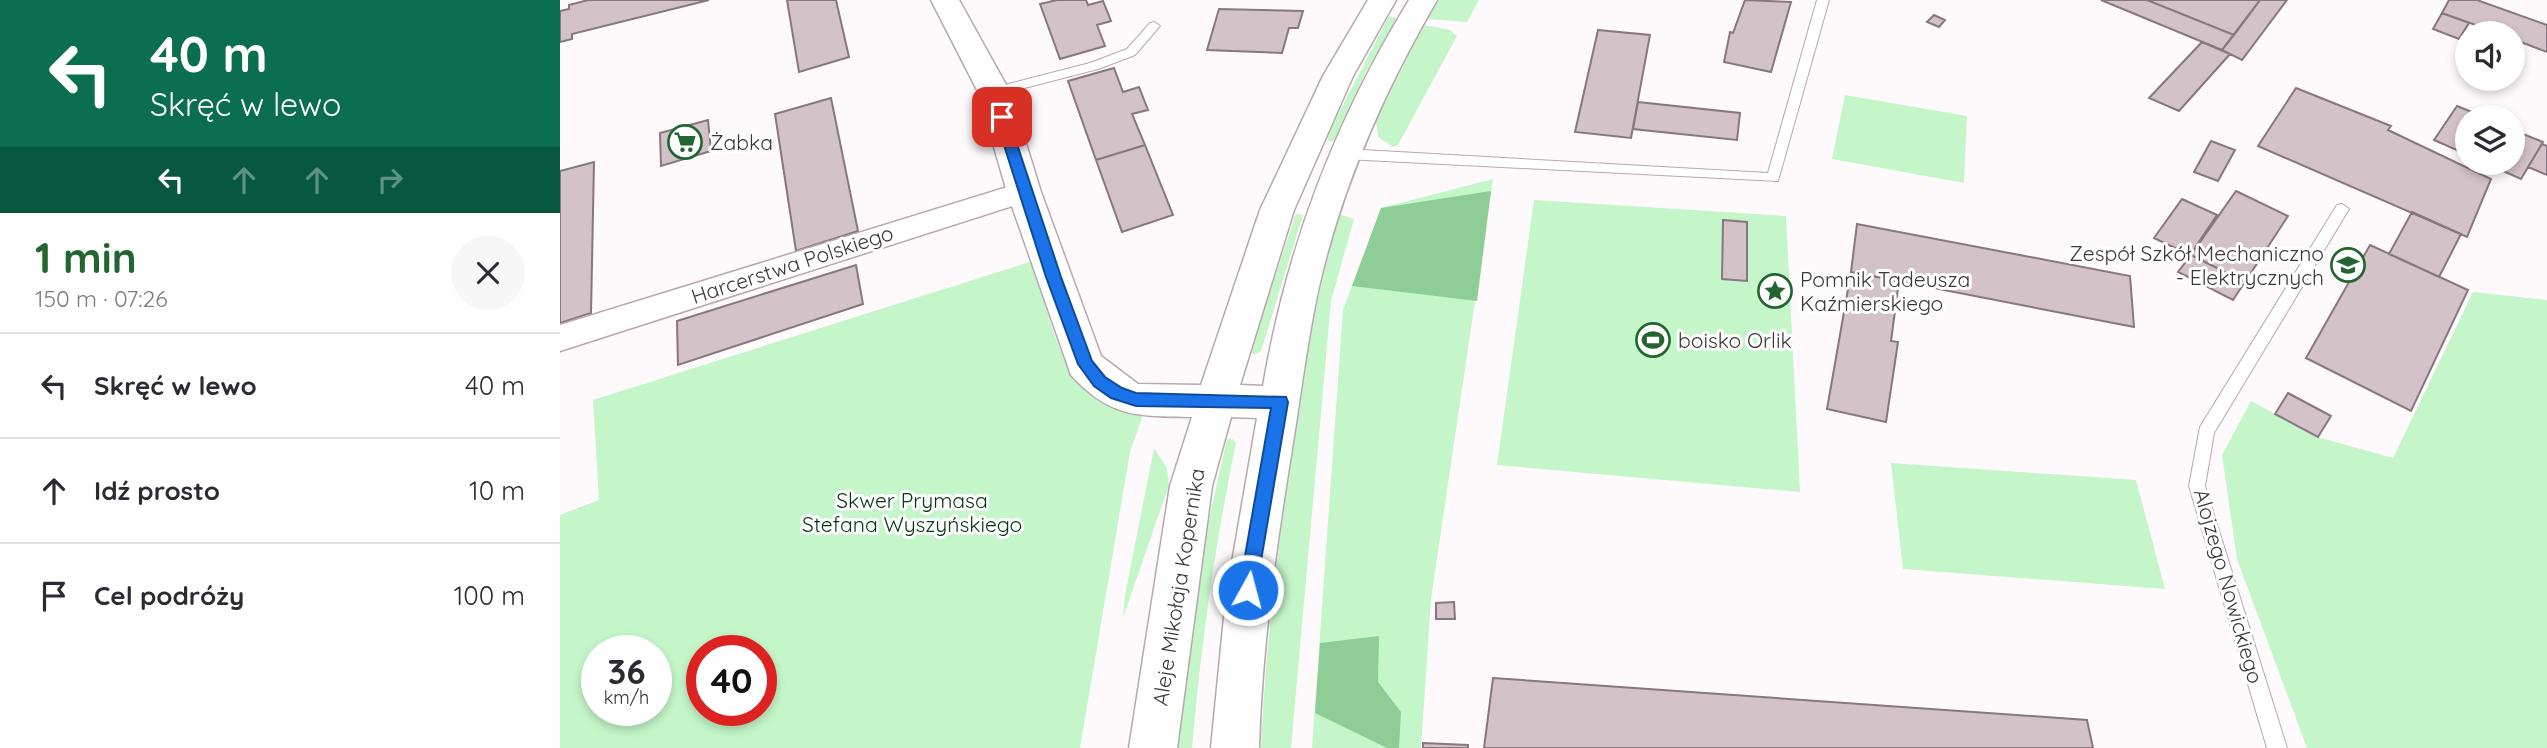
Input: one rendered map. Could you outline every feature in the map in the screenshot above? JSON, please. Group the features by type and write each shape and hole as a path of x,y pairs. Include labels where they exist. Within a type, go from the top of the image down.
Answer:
{"street":[{"path":"945,0 994,92 1024,192 1086,364 1100,381 1117,393 1136,400 1217,399 1280,402"},
{"name":"Aleje Mikołaja Kopernika","path":"1153,748 1191,486 1217,399 1278,210 1338,76 1382,0"},
{"path":"1234,748 1251,566 1308,259 1345,155 1377,79 1423,0"},
{"path":"1305,149 1345,155"},
{"name":"Harcerstwa Polskiego","path":"560,338 1024,192"}],"lane":[{"path":"1345,155 1773,178 1823,0"},
{"path":"994,92 1094,66 1130,52 1154,26"},
{"name":"Alojzego Nowickiego","path":"2277,748 2197,486 2206,432 2342,209"}],"green space":[{"path":"1439,0 1479,0 1467,22 1427,19"},
{"path":"1389,16 1397,18 1366,72 1335,141 1327,141 1330,130"},
{"path":"1424,25 1450,30 1457,36 1398,145 1393,147 1378,137 1376,121"},
{"path":"1845,95 1967,116 1964,183 1832,159"},
{"path":"1493,179 1431,599 1421,748 1312,748 1343,310 1381,208"},
{"path":"1491,191 1477,301 1352,286 1381,208"},
{"name":"boisko Orlik","path":"1534,200 1786,216 1800,492 1497,465"},
{"path":"1296,214 1303,215 1261,351 1254,355 1250,351"},
{"path":"1340,214 1354,219 1331,301 1291,748 1261,748 1275,576 1287,491 1316,309"},
{"name":"Skwer Prymasa Stefana Wyszyńskiego","path":"1033,261 1055,336 1072,373 1097,398 1144,412 1130,452 1080,748 560,748 560,515 599,500 593,400"},
{"path":"2473,292 2547,300 2547,748 2307,748 2237,559 2222,455 2251,401 2321,438 2393,458"},
{"path":"1227,439 1233,439 1236,443 1210,595 1192,748 1178,748 1202,550"},
{"path":"1154,448 1167,468 1169,485 1123,618 1125,595"},
{"path":"1891,463 2136,480 2165,589 1903,569"},
{"path":"1379,636 1378,682 1401,712 1399,748 1387,748 1315,713 1320,643"}],"building":[{"path":"588,0 709,0 572,34 572,39 560,42 560,11 569,9 569,5"},
{"path":"787,0 836,0 849,57 799,72"},
{"path":"1057,0 1086,0 1088,5 1103,1 1111,21 1097,25 1105,46 1060,59 1040,4"},
{"path":"1745,0 1791,2 1771,72 1724,62 1730,32 1733,33"},
{"path":"2101,0 2147,0 2234,35 2222,50"},
{"path":"2147,0 2260,0 2234,35"},
{"path":"2260,0 2287,0 2242,60 2222,50"},
{"path":"2449,0 2477,0 2547,25 2547,52 2525,44 2525,21 2464,21 2442,13"},
{"path":"1219,9 1303,11 1298,28 1289,28 1282,53 1207,50"},
{"path":"2442,13 2464,21 2455,21 2455,37 2433,29"},
{"path":"1934,15 1945,20 1939,27 1927,22"},
{"path":"1598,30 1650,35 1631,138 1575,132"},
{"path":"2202,42 2230,54 2179,111 2149,98"},
{"path":"1114,68 1123,92 1139,87 1148,110 1132,114 1145,145 1096,160 1068,81"},
{"path":"2296,88 2391,126 2388,130 2455,162 2455,175 2483,175 2491,179 2467,237 2258,146"},
{"path":"831,98 858,231 796,251 775,114"},
{"path":"1638,102 1740,113 1737,140 1633,129"},
{"path":"2455,109 2455,149 2434,140"},
{"name":"Żabka","path":"708,120 711,151 661,166 660,133"},
{"path":"2525,135 2543,142 2525,172"},
{"path":"2211,141 2235,150 2218,181 2194,172"},
{"path":"2542,144 2547,146 2547,175 2528,167"},
{"path":"1145,145 1173,215 1122,232 1096,160"},
{"path":"594,162 591,313 560,323 560,171"},
{"path":"2236,191 2288,216 2245,282 2191,255"},
{"path":"2182,199 2217,215 2190,255 2154,238"},
{"path":"2412,212 2461,234 2439,277 2389,254"},
{"path":"1723,220 1747,222 1747,281 1722,279"},
{"path":"1857,224 2130,276 2134,327 1851,272"},
{"path":"2370,245 2468,290 2411,411 2306,358"},
{"path":"2191,255 2245,282 2233,300 2178,272"},
{"path":"856,265 863,304 678,365 677,321"},
{"path":"1851,272 1899,281 1891,341 1898,342 1886,422 1827,409"},
{"path":"2288,393 2331,416 2318,437 2275,414"},
{"path":"1454,602 1455,619 1436,619 1436,603"},
{"path":"1493,678 2087,720 2093,748 1484,748"},
{"path":"1423,743 1468,745 1468,748 1423,748"}],"place":[{"name":"Żabka","path":"685,142"},
{"name":"Zespół Szkół Mechaniczno - Elektrycznych","path":"2348,265"},
{"name":"Pomnik Tadeusza Kaźmierskiego","path":"1775,291"},
{"name":"boisko Orlik","path":"1653,340"}],"route":[{"path":"1002,117 1053,277 1086,364 1100,381 1117,393 1136,400 1217,399 1280,402 1248,590"}]}
